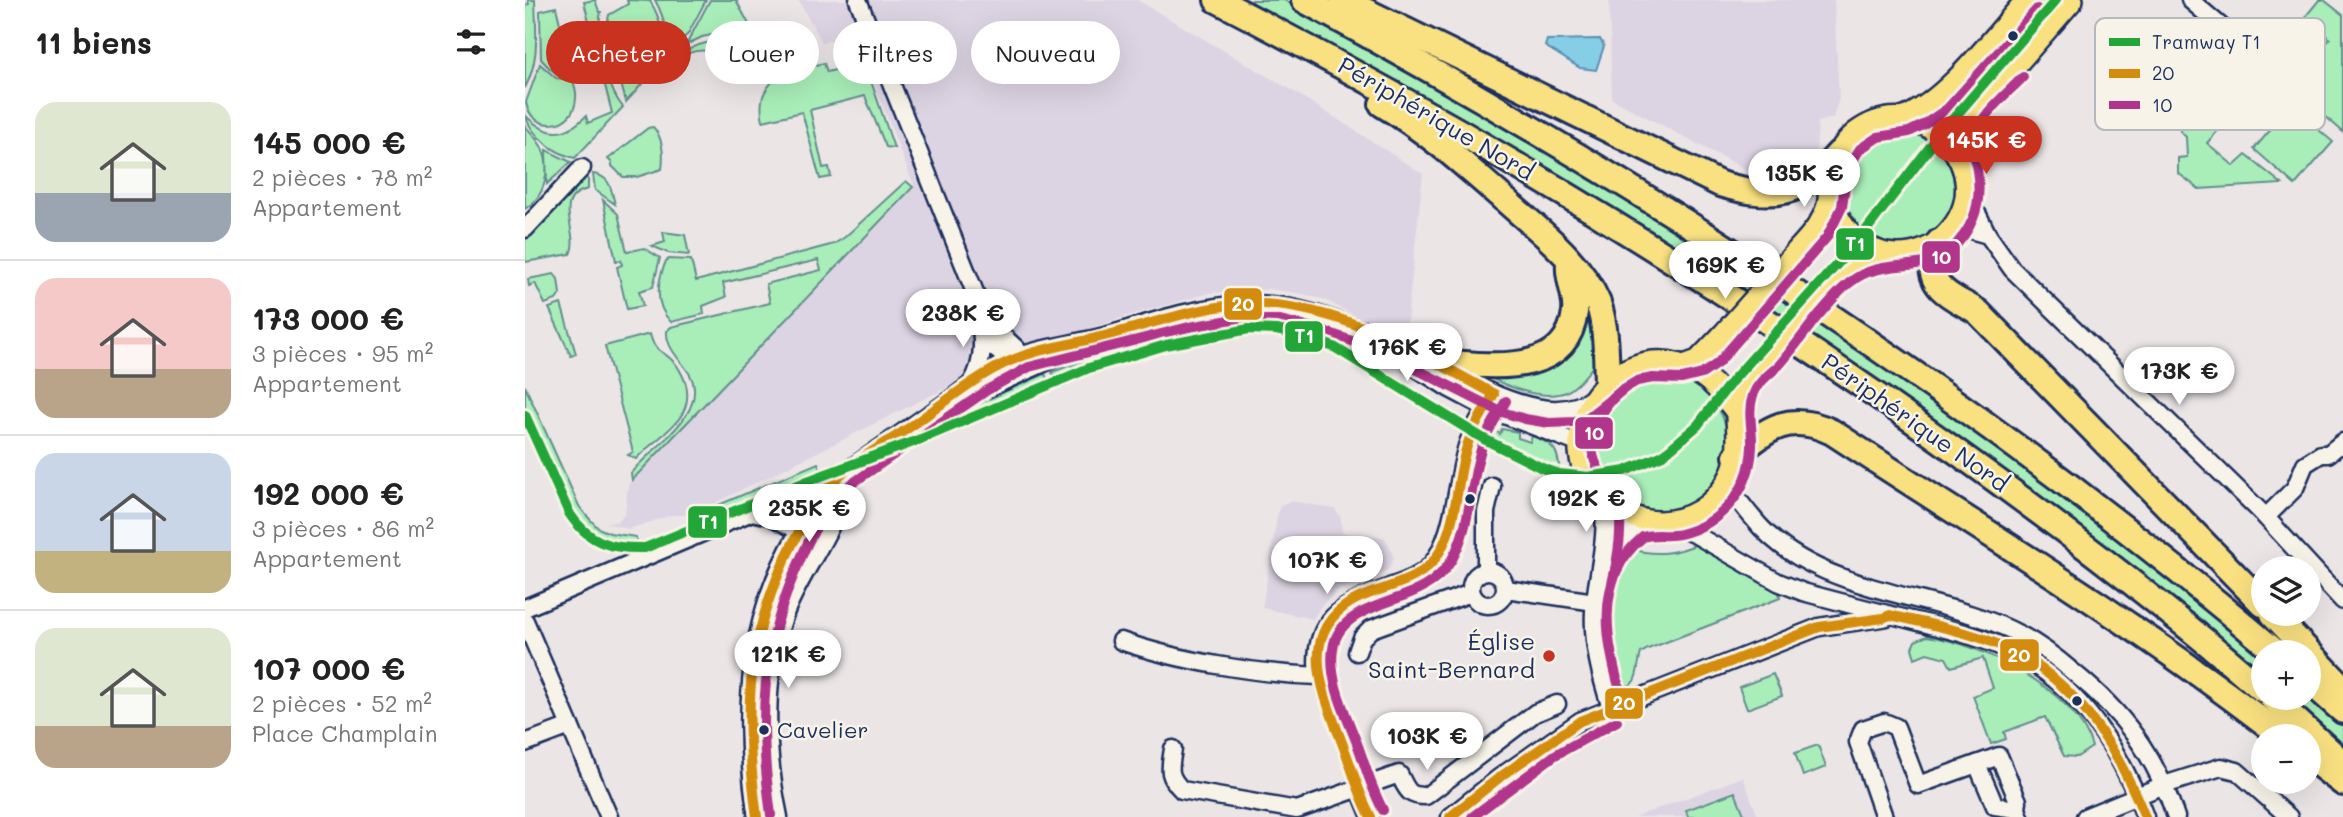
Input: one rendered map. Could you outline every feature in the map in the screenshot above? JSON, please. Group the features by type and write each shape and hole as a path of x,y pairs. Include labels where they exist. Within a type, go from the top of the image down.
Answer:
{"highway":[{"name":"Périphérique Nord","path":"1217,0 1447,123 1607,218 1822,358 2021,498 2251,680"},
{"name":"Périphérique Nord","path":"1304,0 1429,69 1633,188 1839,323 2036,461 2202,589 2262,640"},
{"path":"1333,0 1616,163 1633,188"},
{"path":"1343,0 1720,184 1752,193 1780,192 1808,181 1839,153"},
{"path":"1339,64 1355,88 1428,135 1490,187 1582,274 1598,303 1605,334 1601,389"},
{"path":"1945,236 1935,247 1932,262 1938,287 1978,312 2251,592"},
{"path":"1435,362 1518,365 1534,363 1550,354 1565,339 1573,321 1576,303 1568,271 1570,260"},
{"path":"1736,456 1764,432 1787,423 1808,423 1832,432 2170,653 2266,724"},
{"path":"2284,626 2343,688"},
{"path":"2321,692 2343,711"},
{"path":"2285,710 2343,763"},
{"path":"2321,766 2343,783"}],"main road":[{"path":"1684,366 1698,361 1723,335 1823,218 1830,194 1831,173 1839,153 1850,139 1865,128 1882,121 1903,119 1938,98 2027,0"},
{"path":"1959,158 1961,135 1968,118 2072,0"},
{"path":"1735,410 1712,383 1684,366 1645,364 1623,372 1601,389 1585,414 1580,444 1583,470 1602,496 1628,514 1655,522 1693,515 1720,495 1730,481 1736,456 1738,441 1735,410 1742,385 1838,275 1859,258 1882,253 1907,254 1929,248 1945,236 1960,215 1965,201 1966,179 1959,158 1945,138 1933,128 1903,119"},
{"path":"1830,194 1837,218 1848,234 1864,246 1882,253"}],"street":[{"path":"858,0 976,295 981,321 982,354 970,391"},
{"path":"2190,0 2211,18"},
{"path":"525,229 582,168"},
{"path":"1965,201 1979,215 1988,235 2012,269 2036,295 2266,517 2343,601"},
{"path":"1945,236 1970,230 1988,235"},
{"path":"976,295 1006,340 1017,349 1014,361"},
{"path":"757,817 750,764 748,719 753,655 772,588 800,528 837,477 1014,361 1048,347 1101,337 1188,313 1249,304 1313,312 1387,338 1435,362 1490,401 1560,411 1577,408 1601,389"},
{"path":"981,321 991,343 1031,370"},
{"path":"1349,325 1450,389 1490,401 1580,444"},
{"path":"997,327 1027,344 1048,347"},
{"path":"970,391 1031,370 1101,337"},
{"path":"1121,641 1183,658 1289,675 1318,676 1318,645 1332,616 1357,599 1419,575 1443,545 1467,445 1490,401"},
{"path":"2266,517 2295,488 2305,464 2321,454 2328,454 2343,442"},
{"path":"779,817 773,785 769,727 773,656 788,607 834,520 855,466"},
{"path":"1730,481 1738,499 1758,525 1800,558 1832,574 2003,626 2049,652 2088,684 2126,722 2148,752 2152,791 2145,817"},
{"path":"1486,571 1486,512 1492,485"},
{"path":"1602,496 1605,522 1595,602 1595,643 1611,708"},
{"path":"525,608 752,513 771,516 788,526 800,528 834,520"},
{"path":"1600,571 1627,532 1655,522 1696,535 1778,582 1803,592 1986,641 2012,651 2038,666 2070,694 2092,719 2123,764 2176,817"},
{"path":"1486,571 1502,578 1506,589 1502,599 1493,605 1478,602 1471,593 1475,576 1486,571"},
{"path":"1506,589 1595,602"},
{"path":"1357,652 1362,638 1371,629 1471,593"},
{"path":"1450,817 1489,785 1580,721 1819,627 1885,618 1890,615 1900,594"},
{"path":"525,621 609,817"},
{"path":"1173,749 1170,772 1173,781 1182,790 1297,810 1399,774 1408,791 1415,796 1426,796 1535,713 1557,704"},
{"path":"1884,817 1858,742 1863,729 1884,722 1896,727 1918,785 1999,755 2018,800 2019,813 1995,806 1977,764"},
{"path":"525,743 570,726"},
{"path":"2085,817 2215,768 2237,771 2289,817"},
{"path":"1359,788 1371,817"}],"shaded area":[{"path":"798,0 1137,0 1293,91 1423,174 1405,340 1322,299 1302,294 1270,289 1210,293 1127,316 1063,338 942,390 691,515 672,515 629,529 606,523 617,522 625,514 628,485 914,186 874,84 957,84 957,21 833,21 833,41 822,42 819,37 819,21 810,21"},
{"path":"1609,0 1834,0 1839,99 1833,118 1818,122 1814,185 1779,187 1612,99"},
{"path":"1291,501 1335,509 1341,518 1342,533 1384,537 1394,558 1388,570 1338,590 1321,606 1313,619 1262,608 1278,511 1282,504"},
{"path":"1743,777 1758,817 1635,817"}],"green space":[{"path":"528,0 535,0 536,45 533,67 525,88 525,5 529,4"},
{"path":"595,0 601,12 600,21 589,21 584,2"},
{"path":"627,0 650,1 659,21 608,21 609,15 628,4"},
{"path":"655,0 706,0 691,28 691,21 663,21"},
{"path":"710,0 736,0 747,21 705,21 705,36 691,42 691,36"},
{"path":"1252,0 1284,0 1366,43 1580,168 1753,278 2002,448 2251,644 2251,672 1477,128 1254,7"},
{"path":"2035,0 2062,0 1965,117 1945,98"},
{"path":"2319,0 2324,0 2343,15 2343,132 2325,116 2325,45 2330,39 2325,34 2325,18 2306,16"},
{"path":"556,7 559,21 546,21 546,64 541,59 540,11"},
{"path":"705,44 705,51 691,53 694,47"},
{"path":"824,63 827,72 833,70 833,84 872,84 894,148 886,147 865,96 810,110 823,168 829,167 831,177 820,179 802,112 763,121 761,108 763,97 771,84 819,84 819,64"},
{"path":"540,64 546,69 546,84 574,84 576,95 574,108 561,122 544,123 536,119 526,102"},
{"path":"605,84 610,84 623,107 575,158 559,152 538,137 525,115 541,128 556,132 570,128 586,116 588,123 612,113"},
{"path":"621,84 642,84 626,102"},
{"path":"525,125 542,148 546,174 542,190 525,209"},
{"path":"653,127 662,146 662,169 637,177 623,177 608,159"},
{"path":"2218,130 2207,143 2234,166 2246,155 2282,184 2199,189 2178,173 2178,158 2187,157 2186,137 2180,131"},
{"path":"2270,130 2319,130 2333,142 2295,185 2254,149"},
{"path":"1898,131 1920,135 1930,140 1946,156 1951,166 1955,188 1951,210 1946,220 1930,236 1920,241 1898,245 1876,241 1866,236 1850,220 1845,210 1841,188 1845,166 1850,156 1866,140 1876,135"},
{"path":"546,150 571,162 547,184"},
{"path":"593,174 607,181 615,204 595,190"},
{"path":"586,176 588,189 571,200 569,208 572,236 570,254 525,262 525,239 580,179"},
{"path":"906,181 913,187 632,480 631,473 677,428 693,401 694,387 689,373 671,348 667,331 671,327 770,303 766,284 821,270 818,260 723,283 726,297 703,306 704,314 671,322 662,308 659,293 666,261 691,260 696,281 834,244"},
{"path":"603,200 618,214 627,252 644,248 660,258 653,287 639,291 643,306 627,309 617,267 622,265 621,260 616,261"},
{"path":"663,232 685,235 689,255 668,253 652,246 665,242"},
{"path":"554,274 558,279 560,294 556,300 545,304 535,283 529,286 528,279"},
{"path":"1581,280 1599,359 1573,387 1563,393 1540,394 1517,389 1473,370 1539,366"},
{"path":"561,304 576,354 571,356 549,308"},
{"path":"1271,317 1312,326 1347,342 1339,354 1288,336 1241,334 1193,341 1141,355 1137,342 1233,319"},
{"path":"650,334 656,348 679,368 685,381 686,406 674,425 636,459 628,455 633,452 605,346"},
{"path":"1129,344 1133,358 1058,385 1052,372"},
{"path":"1045,374 1051,387 925,443 886,457 927,426"},
{"path":"1659,375 1685,380 1708,395 1723,418 1728,444 1723,470 1708,493 1685,508 1659,513 1633,508 1610,493 1595,470 1590,444 1595,418 1610,395 1633,380"},
{"path":"525,386 579,506 598,528 636,537 637,554 601,547 587,539 568,516 525,424"},
{"path":"1502,429 1518,432 1518,438 1530,442 1532,436 1548,443 1557,457 1561,479 1541,472 1487,444 1495,431 1500,434"},
{"path":"818,463 823,477 794,514 778,513 701,529 690,517"},
{"path":"1700,543 1779,593 1780,598 1648,649 1641,653 1634,680 1627,687 1621,688 1610,660 1606,628 1613,579 1622,556 1630,549 1665,553"},
{"path":"1927,636 1949,640 1999,659 2048,689 2068,707 2083,726 2092,747 2077,757 2064,756 2045,717 2004,732 2006,739 1991,744 1973,696 1993,688 1983,658 1951,667 1946,658 1927,653 1915,658 1912,648 1915,641"},
{"path":"1773,674 1782,696 1747,709 1739,687"},
{"path":"2321,704 2343,723 2343,749 2321,730 2321,724 2314,724 2298,710 2321,710"},
{"path":"1818,745 1826,767 1803,776 1795,753"},
{"path":"1735,792 1745,817 1688,817 1686,810"}],"water":[{"path":"1600,39 1604,46 1596,70 1580,68 1545,46 1547,40"}],"tram line":[{"name":"T1","path":"525,415 569,513 577,523 601,542 633,548 645,548 805,482 921,439 1089,368 1166,345 1249,329 1276,330 1300,335 1334,347 1484,439 1542,468 1559,474 1588,477 1625,471 1663,455 1697,426 1732,381 1857,242 1940,134 2056,0"}],"transit line":[{"name":"10","path":"771,815 764,747 770,654 787,591 810,539 826,511 847,487 989,389 1029,367 1189,327 1230,320 1280,320 1318,329 1380,351 1499,411 1549,423 1575,422 1587,418 1637,381 1653,378 1682,379 1702,374 1718,363 1827,237 1842,207 1847,169 1860,149 1878,137 1909,132 1947,109 2037,9"},
{"name":"10","path":"1624,704 1612,661 1608,616 1616,573 1627,554 1643,537 1675,535 1695,529 1709,522 1731,503 1746,477 1750,463 1750,408 1755,390 1781,363 1840,291 1868,272 1919,264 1942,257 1964,235 1973,220 1978,196 1973,147 1977,130 1995,105 2023,77"},
{"name":"20","path":"757,817 749,716 755,654 772,590 796,536 820,498 842,473 985,374 1033,353 1182,314 1222,306 1263,304 1294,307 1354,324 1412,349 1494,394"},
{"name":"10","path":"1612,584 1619,541 1619,509 1613,489 1597,466 1592,445 1602,413 1623,389"},
{"name":"20","path":"1371,817 1323,689 1319,650 1324,631 1335,615 1353,601 1422,572 1439,553 1450,528 1467,446 1494,394"},
{"name":"10","path":"1383,810 1372,787 1336,686 1332,661 1334,643 1339,632 1351,620 1373,607 1422,588 1433,581 1451,561 1466,522 1482,446 1506,401"},
{"name":"20","path":"1450,817 1500,777 1580,721 1819,627 1890,615 1953,630 1999,645 2037,666 2059,683 2077,701 2109,744 2145,817"},
{"name":"10","path":"1472,817 1555,755 1617,721"}],"place":[{"name":"Église Saint-Bernard","path":"1549,656"},
{"name":"Cavelier","path":"764,730"}]}
